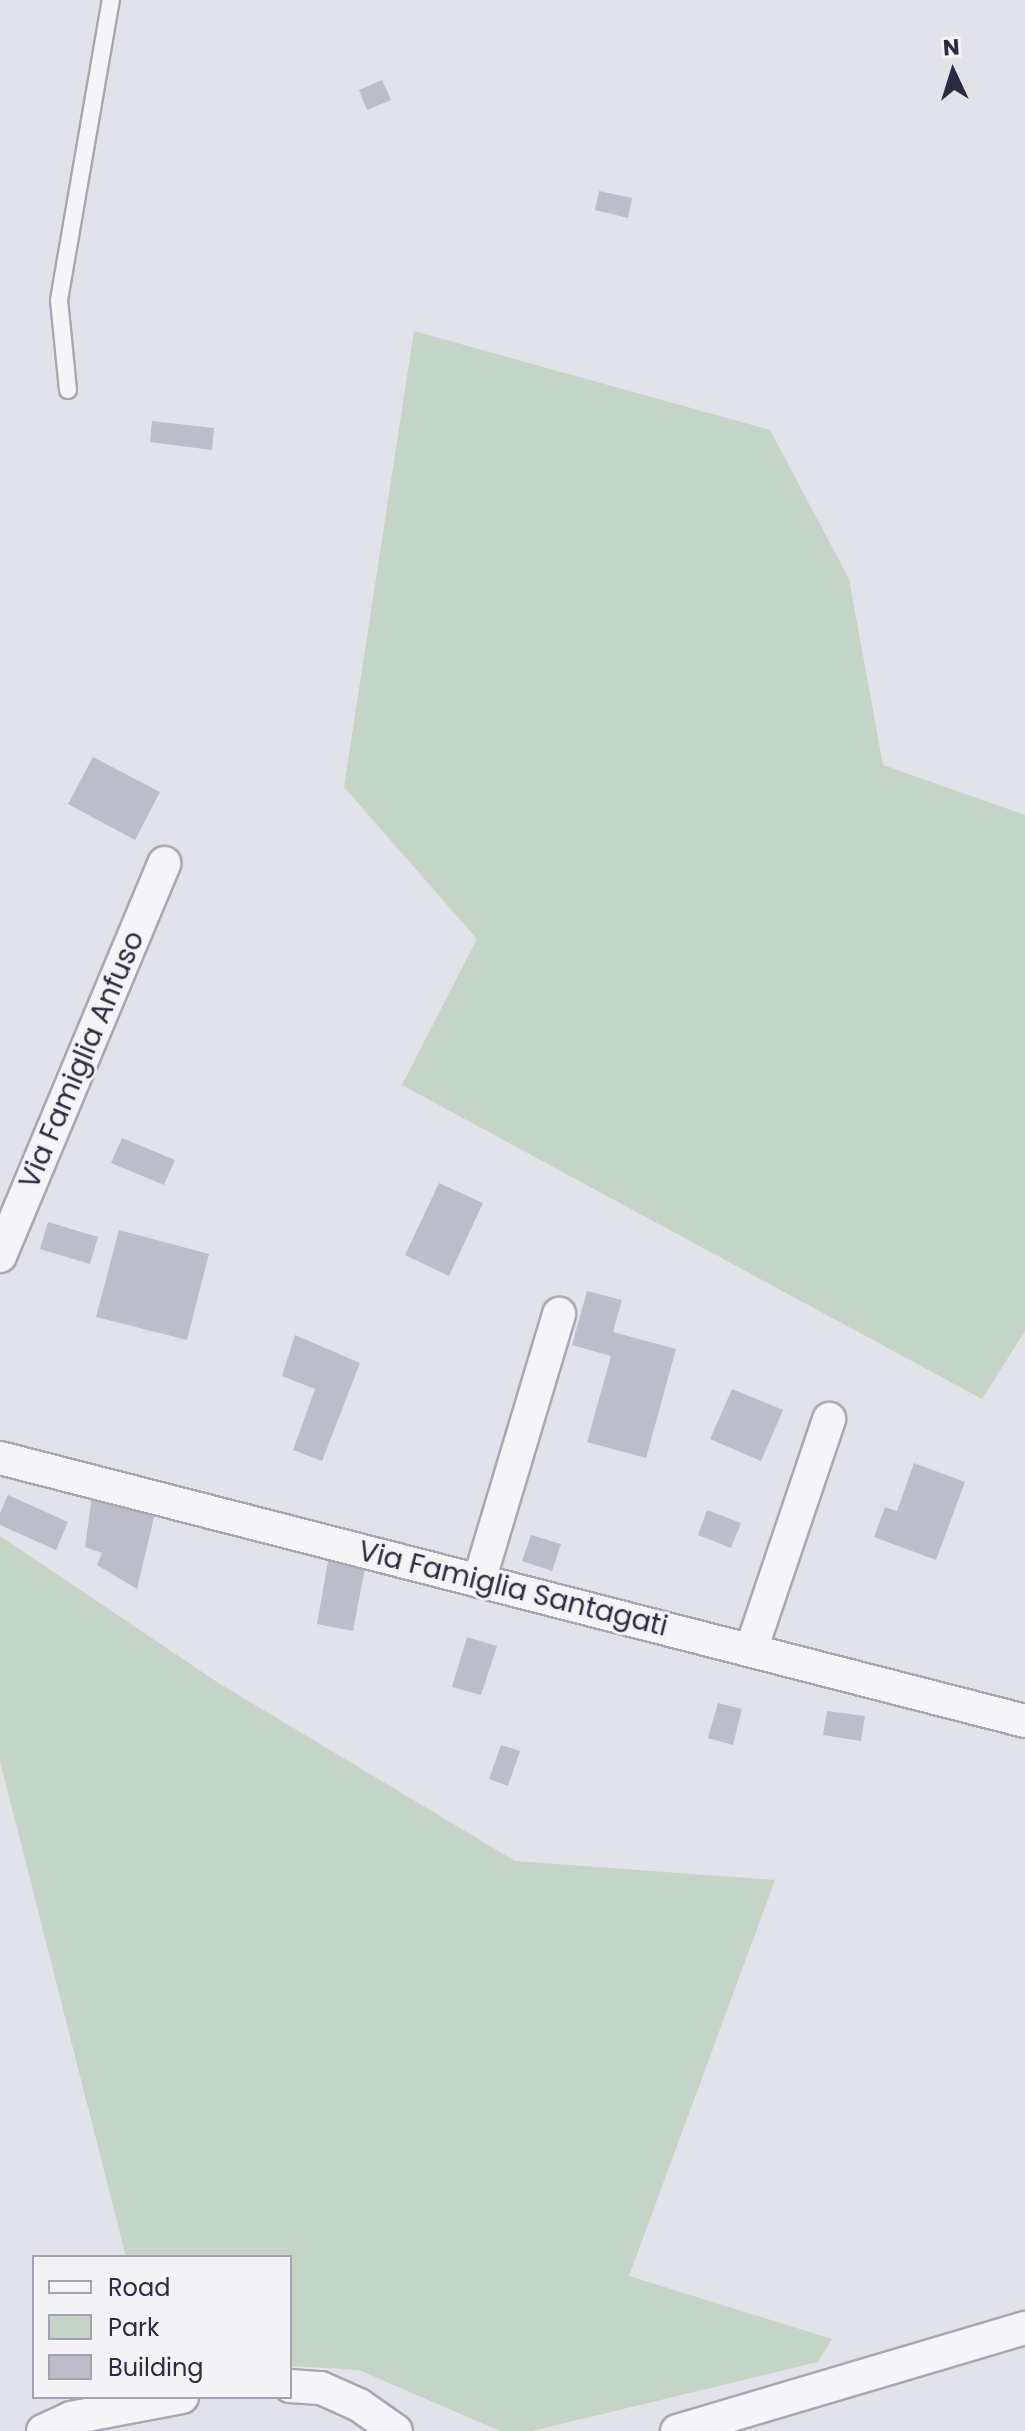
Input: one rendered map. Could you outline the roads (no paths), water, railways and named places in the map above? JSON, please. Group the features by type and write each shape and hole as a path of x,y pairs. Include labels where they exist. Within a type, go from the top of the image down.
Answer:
{"street":[{"name":"Via Famiglia Anfuso","path":"0,1256 164,863"},
{"path":"479,1581 559,1314"},
{"path":"751,1650 829,1419"},
{"name":"Via Famiglia Santagati","path":"0,1458 1025,1721"},
{"path":"677,2431 1025,2328"},
{"path":"292,2386 321,2388 359,2405 396,2431"},
{"path":"43,2431 71,2418 171,2399"}],"lane":[{"path":"68,390 59,300 111,0"}]}
